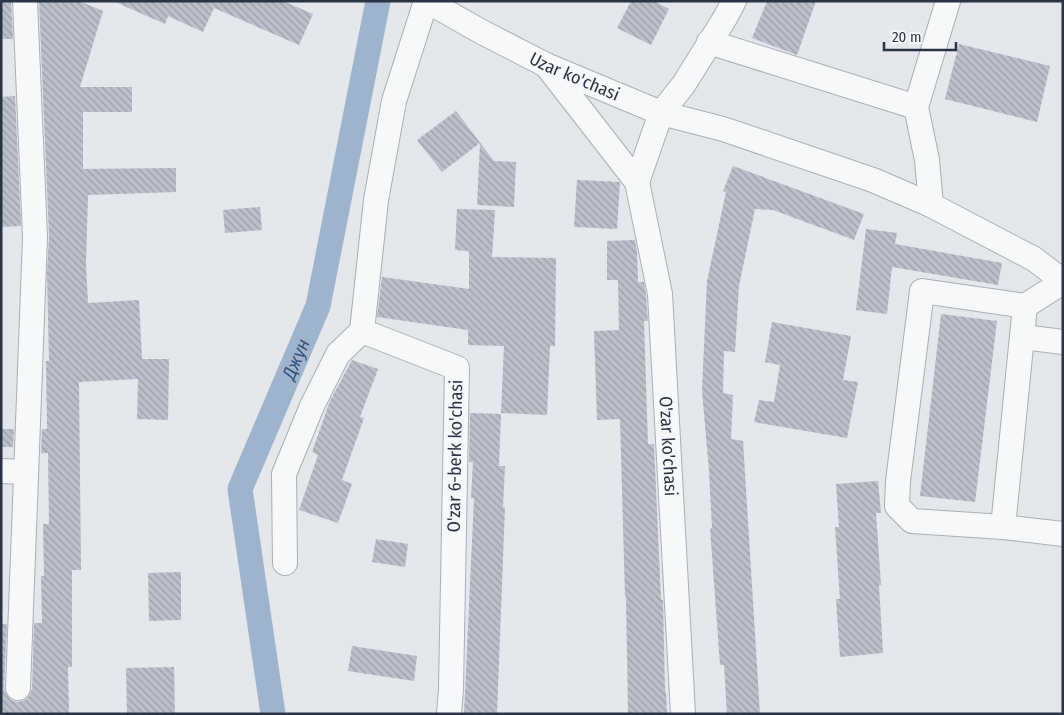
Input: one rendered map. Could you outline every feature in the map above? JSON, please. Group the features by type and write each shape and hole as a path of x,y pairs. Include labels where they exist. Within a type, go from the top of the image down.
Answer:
{"street":[{"path":"18,688 36,237 25,1"},
{"path":"285,563 284,474 312,406 338,354 362,331 376,200 394,101 427,1"},
{"name":"Uzar ko'chasi","path":"427,1 480,31 546,64 661,113"},
{"path":"637,182 661,113 684,84 734,1"},
{"path":"931,205 927,160 916,107 948,1"},
{"path":"709,42 916,107"},
{"path":"546,64 637,182"},
{"path":"661,113 723,129 873,180 931,205 1034,259 1063,282 1025,306 922,291 898,482 897,506 912,521 1003,527 1063,534"},
{"name":"O'zar ko'chasi","path":"637,182 660,294 683,714"},
{"path":"1003,527 1025,306"},
{"name":"O'zar 6-berk ko'chasi","path":"362,331 457,368 450,714"},
{"path":"1023,337 1063,342"},
{"path":"1,471 26,472"}],"building":[{"path":"11,1 13,39 1,39 1,2"},
{"path":"39,1 79,1 103,11 80,87 132,87 132,112 83,112 83,169 176,168 176,192 88,195 86,264 88,303 139,300 142,359 169,359 168,420 137,419 138,379 79,382 81,570 72,570 72,667 68,667 69,714 1,714 1,624 7,624 4,687 6,694 11,700 18,702 25,700 32,689 34,623 42,623 41,576 44,576 43,524 49,524 48,453 41,453 42,429 47,429 46,361 49,361 47,274 49,236"},
{"path":"113,1 283,1 313,14 299,45 214,8 203,32 168,16 165,24"},
{"path":"631,1 654,1 669,9 651,45 617,28"},
{"path":"767,1 816,1 797,55 752,38"},
{"path":"959,44 1050,66 1037,122 945,99"},
{"path":"15,96 21,226 1,227 1,97"},
{"path":"456,111 494,161 516,162 514,207 477,205 480,143 442,172 417,140"},
{"path":"733,166 864,214 854,240 773,210 755,209 739,286 735,352 724,351 723,393 733,395 731,439 743,441 760,714 727,714 724,665 720,665 710,528 712,528 709,471 702,391 707,281 726,192 723,191"},
{"path":"577,180 620,182 617,229 574,227"},
{"path":"260,207 262,230 225,233 223,210"},
{"path":"457,209 495,210 492,257 556,258 555,346 550,346 547,415 501,413 504,346 468,345 468,330 377,317 382,277 469,289 469,251 455,250"},
{"path":"866,229 897,233 895,244 1002,263 998,285 892,267 887,314 856,310"},
{"path":"635,240 638,282 644,282 648,321 644,321 648,444 654,444 667,714 628,714 620,419 597,420 594,331 619,330 618,280 607,280 607,241"},
{"path":"941,314 997,321 975,502 920,496"},
{"path":"772,322 851,336 843,380 858,382 847,438 754,422 759,400 774,402 780,365 765,362"},
{"path":"352,360 378,369 360,417 364,418 342,480 352,484 338,523 299,510 318,455 312,452 330,401"},
{"path":"470,413 501,414 499,466 505,466 503,507 505,507 497,714 464,714 474,498 471,498 473,462 469,462"},
{"path":"1,429 14,429 13,447 1,447"},
{"path":"878,481 881,513 876,513 883,653 840,657 836,599 840,599 835,527 839,527 836,484"},
{"path":"376,539 408,544 405,567 372,562"},
{"path":"181,572 181,620 149,621 148,573"},
{"path":"352,646 417,656 414,681 348,671"},
{"path":"174,667 175,714 127,714 126,668"}],"waterway":[{"name":"Джун","path":"273,714 240,489 318,306 378,1"}]}
